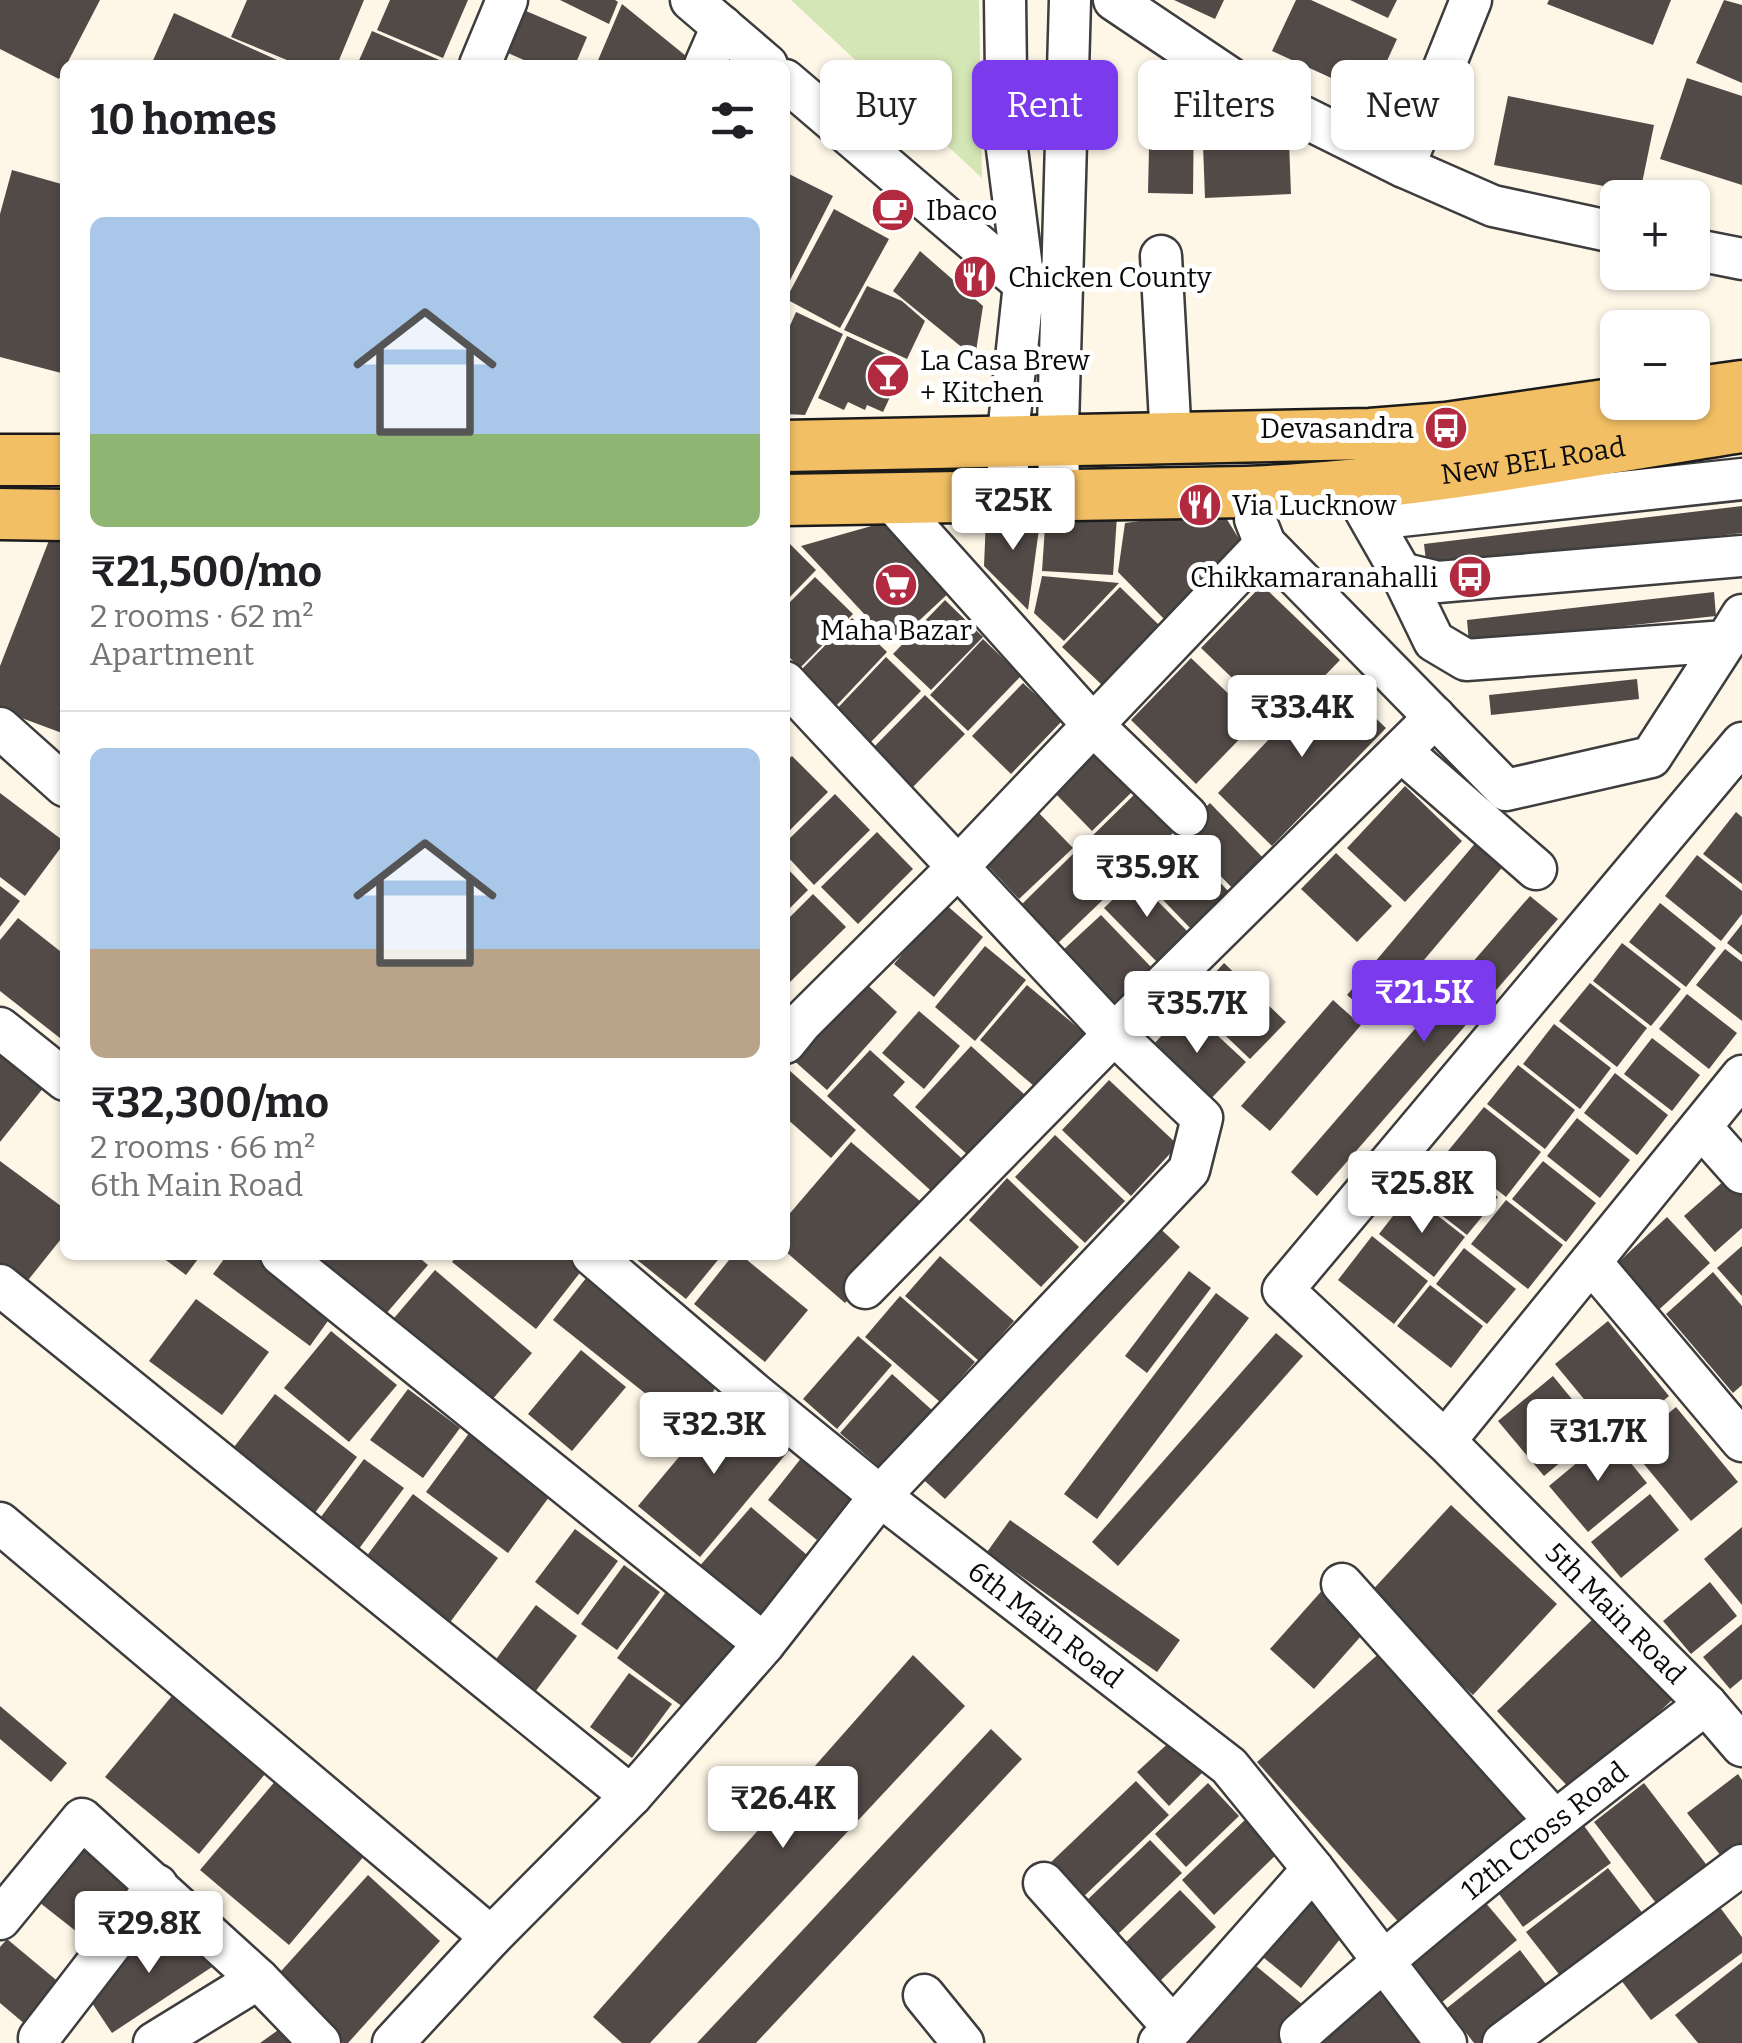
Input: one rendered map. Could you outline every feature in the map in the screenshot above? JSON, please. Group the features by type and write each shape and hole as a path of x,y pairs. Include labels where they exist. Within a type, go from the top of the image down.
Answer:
{"main road":[{"path":"1710,390 1742,386"},
{"name":"New BEL Road","path":"790,446 1370,434 1446,428 1600,406"},
{"name":"New BEL Road","path":"790,500 1350,491 1383,482 1742,427"},
{"path":"0,460 60,460"},
{"path":"0,514 60,516"}],"street":[{"path":"482,60 507,0"},
{"path":"691,0 761,60"},
{"path":"1005,0 1006,148 1024,284 1006,443 1009,496"},
{"path":"1059,496 1070,0"},
{"path":"1114,0 1245,88 1404,167 1493,206 1600,229"},
{"path":"1404,167 1471,0"},
{"path":"707,60 722,26"},
{"path":"790,84 1062,316"},
{"path":"1710,253 1742,259"},
{"path":"1161,256 1172,440"},
{"path":"1350,491 1392,518 1742,480"},
{"path":"1350,491 1401,572 1434,641 1466,660 1734,628"},
{"path":"1245,492 1266,544 1506,790 1651,757 1734,628"},
{"path":"889,498 1092,724 1187,816"},
{"path":"791,1024 957,868 1266,544"},
{"path":"1401,572 1438,582 1742,556"},
{"path":"393,2043 631,1796 764,1644 880,1496 1189,1170 1202,1118 1114,1034 790,687"},
{"path":"865,1288 1114,1034 1435,717"},
{"path":"0,728 60,782"},
{"name":"5th Main Road","path":"1742,743 1282,1290 1445,1441 1706,1704 1742,1746"},
{"path":"1401,751 1536,869"},
{"path":"0,1028 60,1076"},
{"path":"1445,1441 1742,1076"},
{"path":"1701,1127 1742,1172"},
{"path":"287,1260 764,1644"},
{"name":"6th Main Road","path":"598,1260 880,1496 1228,1766 1313,1869 1446,2043"},
{"path":"1591,1262 1742,1442"},
{"path":"0,1285 631,1796"},
{"path":"0,1524 491,1938"},
{"path":"1342,1584 1554,1820"},
{"name":"12th Cross Road","path":"1300,2034 1383,1960 1554,1820 1706,1704"},
{"path":"0,1919 82,1819 258,1979 320,2043"},
{"path":"1502,2043 1742,1866"},
{"path":"1044,1883 1166,2035 1313,1869"},
{"path":"39,2038 157,1885"},
{"path":"154,2043 258,1979"},
{"path":"924,1995 962,2043"}],"green space":[{"path":"791,0 979,0 980,60 972,60 972,150 982,150 982,178 952,150 952,60 855,60"}],"building":[{"path":"0,0 100,0 69,60 60,60 59,79 0,49"},
{"path":"247,0 364,0 339,60 287,60 231,37"},
{"path":"390,0 468,0 443,58 377,30"},
{"path":"560,0 615,0 618,2 609,24"},
{"path":"1174,0 1224,0 1215,19"},
{"path":"1296,0 1311,0 1397,39 1387,60 1331,60 1331,78 1311,69 1311,60 1292,60 1272,51"},
{"path":"1350,0 1397,0 1388,18"},
{"path":"1549,0 1671,0 1653,45 1547,4"},
{"path":"1724,0 1742,5 1742,83 1696,63"},
{"path":"622,4 686,56 684,60 598,60"},
{"path":"519,8 587,37 577,60 524,60 501,50"},
{"path":"174,13 277,60 153,60"},
{"path":"372,31 439,60 359,60"},
{"path":"1687,78 1742,96 1742,185 1660,159"},
{"path":"1508,96 1654,125 1643,180 1600,180 1600,185 1494,165"},
{"path":"1149,150 1193,150 1193,194 1148,193"},
{"path":"1203,150 1289,150 1291,194 1205,198"},
{"path":"12,170 60,184 60,373 0,357 0,214"},
{"path":"790,174 833,196 790,280"},
{"path":"834,209 889,239 840,328 790,301 790,292"},
{"path":"920,251 983,306 975,358 893,291"},
{"path":"867,286 902,301 925,321 907,359 844,330"},
{"path":"796,312 843,334 805,415 790,414 790,326"},
{"path":"847,336 906,363 883,412 867,405 865,410 848,402 844,410 818,398"},
{"path":"1742,506 1742,533 1427,570 1424,544"},
{"path":"1221,510 1243,545 1167,622 1118,572 1125,523"},
{"path":"1046,512 1117,516 1113,575 1042,571"},
{"path":"1041,514 1028,610 984,566 986,519"},
{"path":"889,521 953,589 893,645 801,546"},
{"path":"55,525 60,527 60,732 0,710 0,666"},
{"path":"790,544 816,570 790,597"},
{"path":"1042,576 1119,583 1064,641 1034,613"},
{"path":"815,577 853,614 800,668 790,658 790,602"},
{"path":"1262,585 1340,660 1279,723 1201,648"},
{"path":"1120,587 1159,625 1102,685 1062,647"},
{"path":"1714,592 1716,616 1469,643 1467,620"},
{"path":"945,600 983,637 931,690 893,654"},
{"path":"852,618 887,652 836,706 800,671"},
{"path":"983,639 1021,676 968,731 930,695"},
{"path":"886,657 921,691 866,747 832,714"},
{"path":"1191,658 1257,721 1196,784 1131,720"},
{"path":"1330,675 1386,728 1272,846 1218,793"},
{"path":"1637,679 1639,699 1491,715 1489,695"},
{"path":"1023,683 1063,720 1011,774 972,736"},
{"path":"925,695 965,734 911,789 871,750"},
{"path":"1098,748 1136,788 1092,831 1053,791"},
{"path":"790,758 828,792 790,830"},
{"path":"1405,786 1462,841 1405,902 1347,848"},
{"path":"1140,789 1178,828 1118,886 1081,847"},
{"path":"0,793 60,838 60,849 25,896 0,877"},
{"path":"835,794 870,830 814,885 790,859 790,838"},
{"path":"1210,803 1268,863 1237,893 1179,833"},
{"path":"1038,812 1073,848 1019,899 985,863"},
{"path":"1736,812 1742,817 1742,884 1703,854"},
{"path":"877,832 913,869 858,924 821,887"},
{"path":"1483,834 1511,857 1375,1018 1347,995"},
{"path":"1174,835 1232,895 1194,932 1136,872"},
{"path":"1075,852 1112,891 1058,943 1021,905"},
{"path":"1336,853 1392,906 1357,942 1301,889"},
{"path":"1697,855 1742,891 1742,914 1721,941 1665,896"},
{"path":"790,871 808,890 790,908"},
{"path":"1135,878 1189,933 1158,963 1104,908"},
{"path":"0,886 20,901 0,927"},
{"path":"813,894 846,927 790,982 790,917"},
{"path":"1530,896 1558,919 1317,1196 1291,1172"},
{"path":"944,903 983,937 934,997 894,964"},
{"path":"1660,903 1716,948 1686,987 1629,942"},
{"path":"1101,915 1152,968 1114,1004 1062,951"},
{"path":"18,918 60,951 60,1038 0,991 0,940"},
{"path":"1742,924 1742,955 1727,943"},
{"path":"1622,943 1681,989 1651,1026 1593,981"},
{"path":"985,946 1026,980 975,1041 935,1007"},
{"path":"1725,949 1742,962 1742,1021 1696,985"},
{"path":"1224,963 1286,1022 1250,1059 1189,1001"},
{"path":"861,979 897,1012 827,1090 791,1058"},
{"path":"1590,983 1647,1028 1617,1067 1559,1021"},
{"path":"1027,985 1094,1041 1047,1097 980,1040"},
{"path":"1687,994 1737,1033 1709,1069 1659,1029"},
{"path":"1333,1000 1361,1025 1270,1131 1241,1106"},
{"path":"1188,1008 1246,1062 1205,1105 1148,1050"},
{"path":"919,1011 960,1046 924,1089 882,1053"},
{"path":"1554,1024 1611,1068 1580,1109 1523,1064"},
{"path":"1652,1038 1700,1075 1672,1111 1624,1074"},
{"path":"971,1046 1036,1105 980,1166 915,1107"},
{"path":"870,1050 905,1082 893,1095 970,1166 940,1199 827,1096"},
{"path":"0,1051 44,1087 0,1142"},
{"path":"1518,1065 1575,1110 1545,1149 1487,1104"},
{"path":"790,1071 856,1130 831,1158 790,1121"},
{"path":"1615,1073 1668,1115 1637,1155 1584,1113"},
{"path":"1109,1080 1178,1145 1131,1196 1062,1130"},
{"path":"1484,1107 1541,1152 1506,1197 1448,1151"},
{"path":"1577,1118 1630,1160 1600,1198 1547,1156"},
{"path":"1055,1135 1125,1201 1085,1243 1015,1177"},
{"path":"851,1142 928,1208 845,1303 790,1255 790,1213"},
{"path":"1443,1154 1498,1197 1467,1235 1412,1192"},
{"path":"0,1161 60,1205 60,1240 25,1284 0,1264"},
{"path":"1543,1161 1596,1203 1566,1242 1512,1199"},
{"path":"1734,1172 1742,1181 1742,1228 1715,1252 1684,1216"},
{"path":"1007,1178 1079,1247 1041,1287 969,1220"},
{"path":"1410,1194 1465,1237 1434,1277 1379,1234"},
{"path":"1506,1200 1563,1245 1528,1289 1471,1244"},
{"path":"1667,1217 1710,1263 1652,1316 1610,1270"},
{"path":"1152,1221 1180,1247 945,1499 917,1474"},
{"path":"1372,1236 1428,1281 1394,1324 1338,1280"},
{"path":"1742,1246 1742,1296 1717,1268"},
{"path":"1464,1248 1516,1289 1487,1324 1436,1284"},
{"path":"940,1256 1014,1321 979,1361 905,1296"},
{"path":"166,1260 197,1260 186,1275"},
{"path":"223,1260 286,1260 340,1304 310,1346 213,1274"},
{"path":"321,1260 422,1260 428,1265 385,1315"},
{"path":"580,1260 586,1265 536,1329 452,1262"},
{"path":"637,1260 718,1260 686,1299"},
{"path":"729,1260 747,1260 808,1310 765,1362 694,1304"},
{"path":"594,1268 719,1382 690,1429 553,1320"},
{"path":"435,1270 532,1353 486,1407 389,1324"},
{"path":"1189,1271 1211,1288 1147,1373 1125,1356"},
{"path":"1713,1272 1742,1306 1742,1385 1733,1393 1666,1314"},
{"path":"1430,1285 1483,1326 1451,1368 1397,1326"},
{"path":"1216,1293 1249,1318 1097,1519 1064,1494"},
{"path":"900,1296 975,1362 940,1402 865,1337"},
{"path":"196,1299 269,1352 222,1415 149,1361"},
{"path":"1608,1321 1669,1396 1617,1439 1555,1364"},
{"path":"331,1331 397,1385 349,1442 284,1388"},
{"path":"1276,1333 1303,1356 1118,1566 1092,1542"},
{"path":"858,1336 892,1365 837,1429 803,1399"},
{"path":"581,1350 626,1387 572,1451 528,1414"},
{"path":"892,1374 933,1411 883,1470 840,1433"},
{"path":"1553,1376 1598,1431 1544,1476 1498,1421"},
{"path":"408,1389 460,1428 423,1478 370,1440"},
{"path":"275,1394 357,1457 314,1514 231,1451"},
{"path":"729,1397 791,1448 700,1557 638,1506"},
{"path":"1676,1407 1738,1482 1691,1521 1629,1446"},
{"path":"470,1432 552,1493 508,1553 426,1492"},
{"path":"1609,1436 1647,1483 1588,1532 1549,1486"},
{"path":"806,1452 856,1492 817,1540 768,1500"},
{"path":"364,1459 404,1488 358,1550 318,1521"},
{"path":"413,1494 498,1558 448,1625 363,1561"},
{"path":"1650,1494 1679,1530 1621,1578 1591,1542"},
{"path":"1451,1505 1557,1604 1473,1695 1367,1596"},
{"path":"751,1507 814,1561 762,1622 698,1568"},
{"path":"1010,1520 1180,1640 1157,1672 987,1552"},
{"path":"1742,1527 1742,1605 1704,1559"},
{"path":"575,1529 618,1561 578,1615 535,1582"},
{"path":"624,1565 660,1592 617,1650 581,1624"},
{"path":"1710,1582 1737,1616 1691,1654 1663,1621"},
{"path":"1326,1586 1370,1626 1314,1689 1270,1649"},
{"path":"666,1592 744,1650 695,1716 617,1658"},
{"path":"536,1605 577,1636 535,1692 494,1662"},
{"path":"1594,1618 1672,1700 1574,1793 1497,1711"},
{"path":"1742,1624 1742,1679 1730,1689 1703,1657"},
{"path":"1383,1650 1528,1814 1402,1926 1257,1762"},
{"path":"913,1655 965,1706 650,2043 622,2043 593,2017"},
{"path":"629,1673 672,1704 632,1758 590,1727"},
{"path":"176,1691 270,1768 199,1854 105,1777"},
{"path":"0,1706 67,1763 51,1782 0,1739"},
{"path":"991,1729 1022,1759 756,2043 697,2043"},
{"path":"1175,1737 1206,1769 1169,1806 1137,1772"},
{"path":"1738,1774 1742,1780 1742,1848 1725,1861 1687,1813"},
{"path":"277,1779 365,1855 289,1945 200,1870"},
{"path":"1136,1781 1169,1815 1081,1899 1048,1865"},
{"path":"1208,1783 1239,1816 1186,1867 1155,1834"},
{"path":"1644,1783 1709,1868 1659,1907 1594,1822"},
{"path":"1247,1818 1279,1852 1214,1915 1182,1880"},
{"path":"1582,1823 1611,1863 1523,1927 1494,1887"},
{"path":"82,1829 143,1877 91,1943 30,1895"},
{"path":"1150,1840 1182,1873 1116,1936 1084,1903"},
{"path":"1608,1868 1647,1919 1565,1982 1526,1932"},
{"path":"368,1875 440,1941 348,2043 343,2043 273,1980"},
{"path":"1180,1890 1216,1927 1158,1983 1122,1946"},
{"path":"1301,1890 1348,1929 1301,1988 1253,1949"},
{"path":"1485,1902 1517,1940 1441,2003 1410,1965"},
{"path":"1716,1902 1742,1937 1742,1953 1651,2020 1618,1976"},
{"path":"185,1919 215,1965 112,2033 82,1988"},
{"path":"7,1939 67,1989 32,2030 0,2003 0,1947"},
{"path":"1520,1950 1555,1996 1495,2043 1474,2043 1447,2008"},
{"path":"1243,1955 1309,2010 1282,2043 1171,2043"},
{"path":"1742,1962 1742,2043 1698,2043 1675,2015"},
{"path":"1379,1992 1421,2043 1320,2040"},
{"path":"295,2018 312,2043 260,2043"}],"place":[{"name":"Ibaco","path":"893,210"},
{"name":"Chicken County","path":"975,277"},
{"name":"La Casa Brew + Kitchen","path":"888,376"},
{"name":"Devasandra","path":"1446,428"},
{"name":"Via Lucknow","path":"1200,505"},
{"name":"Chikkamaranahalli","path":"1470,577"},
{"name":"Maha Bazar","path":"896,585"}]}
